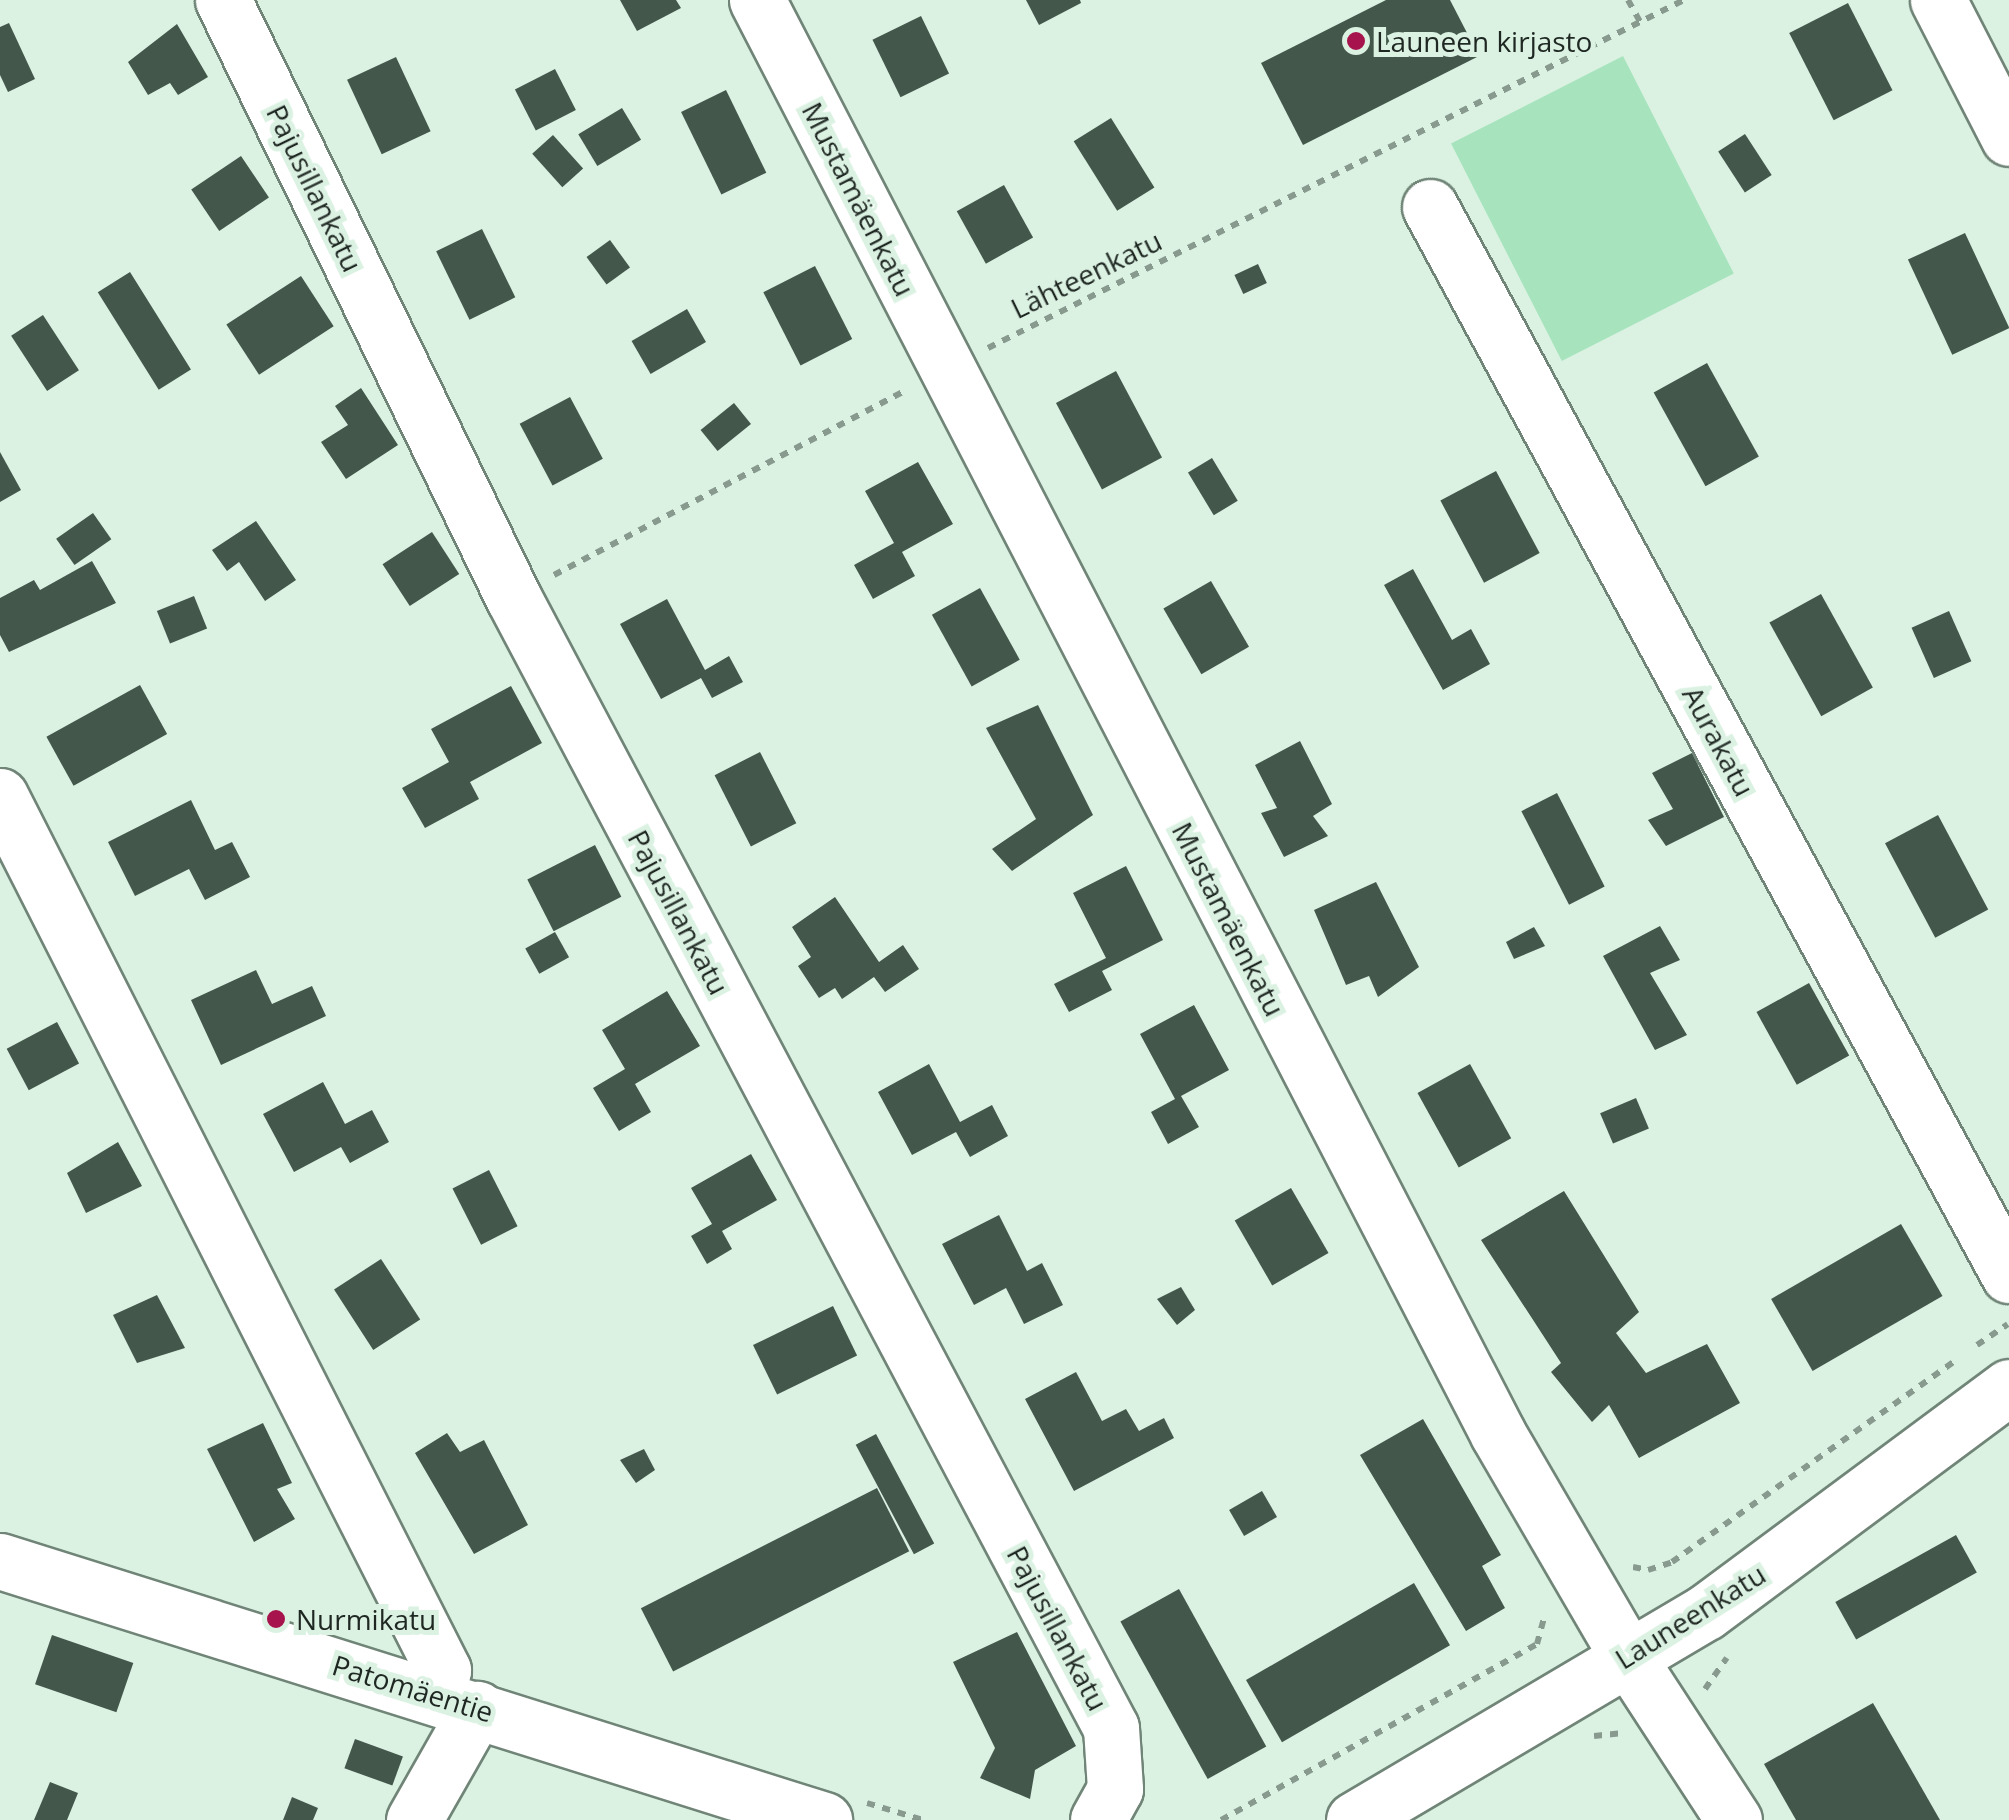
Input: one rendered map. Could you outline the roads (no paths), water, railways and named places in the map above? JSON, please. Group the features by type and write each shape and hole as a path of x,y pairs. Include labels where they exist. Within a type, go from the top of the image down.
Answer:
{"street":[{"name":"Pajusillankatu","path":"223,0 513,597 1111,1728 1115,1789 1098,1820"},
{"name":"Mustamäenkatu","path":"757,0 1498,1434 1627,1656 1734,1820"},
{"path":"1938,0 2009,138"},
{"name":"Aurakatu","path":"1430,207 2009,1275"},
{"path":"0,796 443,1670 455,1702 414,1820"},
{"name":"Launeenkatu","path":"1354,1820 1706,1612 2009,1386"},
{"name":"Patomäentie","path":"0,1561 824,1820"}],"place":[{"name":"Launeen kirjasto","path":"1356,41"},
{"name":"Nurmikatu","path":"276,1619"}]}
